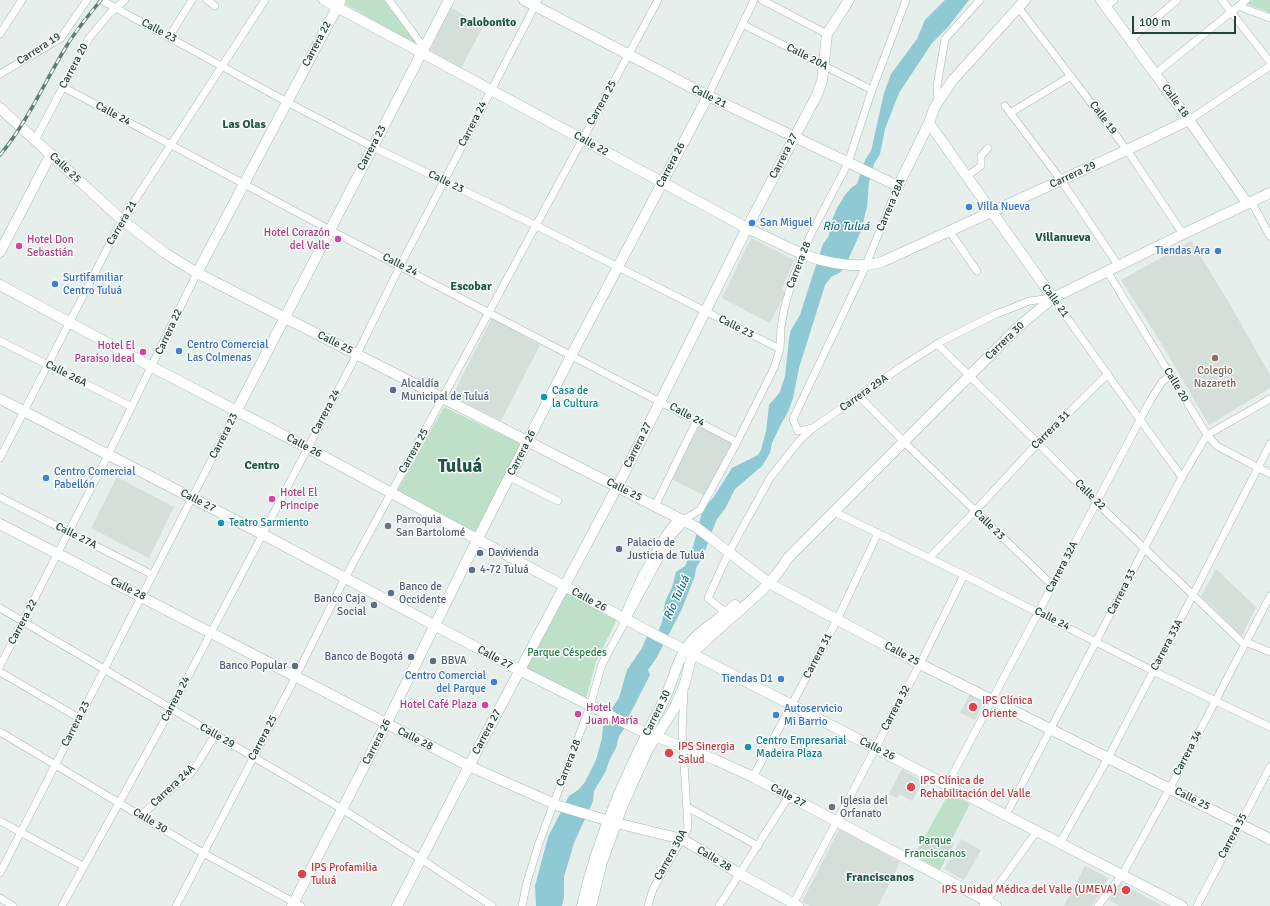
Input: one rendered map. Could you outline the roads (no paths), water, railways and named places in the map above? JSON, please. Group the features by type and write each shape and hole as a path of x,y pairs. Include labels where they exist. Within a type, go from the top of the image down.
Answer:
{"street":[{"path":"0,34 22,0"},
{"name":"Carrera 19","path":"0,74 60,38 87,0"},
{"name":"Calle 23","path":"102,0 287,102 373,147 535,224 780,349"},
{"name":"Carrera 20","path":"35,140 89,38 100,24 125,0"},
{"path":"169,37 192,0"},
{"path":"207,0 215,6"},
{"name":"Carrera 21","path":"0,456 122,220 265,0"},
{"name":"Calle 22","path":"324,0 339,3 491,90 747,228 806,256 849,265 866,266"},
{"path":"389,0 424,51"},
{"name":"Carrera 23","path":"0,873 284,318 424,51 449,0"},
{"name":"Calle 21","path":"524,0 536,3 629,55 708,96 898,186"},
{"name":"Carrera 25","path":"176,906 296,676 345,578 490,312 535,224 658,0"},
{"name":"Carrera 26","path":"296,905 342,809 477,540 617,267 708,96 754,0"},
{"path":"762,0 827,34"},
{"name":"Carrera 27","path":"397,906 519,670 617,486 747,228 817,95 822,81 827,34 849,0"},
{"name":"Carrera 28","path":"522,906 527,882 590,706 602,664 624,621 657,547 674,523 700,510 737,442 774,368 780,349 781,327 784,310 793,277 806,256 810,236 848,163 872,90 906,0"},
{"path":"938,102 937,86 945,40 980,0"},
{"path":"1103,3 1114,0"},
{"path":"1130,40 1177,0"},
{"path":"1222,0 1270,62"},
{"path":"1155,74 1246,0"},
{"name":"Carrera 22","path":"0,666 108,455 197,273 339,3"},
{"name":"Carrera 24","path":"62,906 171,710 357,354 400,266 536,3"},
{"name":"Carrera 28A","path":"813,428 798,431 793,419 866,266 898,186 938,102 952,81 1022,3"},
{"name":"Calle 19","path":"1022,3 1071,76 1127,150 1183,234"},
{"name":"Calle 18","path":"1103,3 1249,202 1270,236"},
{"path":"1238,6 1270,18"},
{"name":"Calle 20A","path":"742,24 872,90"},
{"name":"Carrera 29","path":"866,266 884,262 1189,120 1270,66"},
{"path":"1071,76 1007,109 1061,180 1118,265"},
{"name":"Calle 24","path":"63,87 330,230 737,442"},
{"name":"Calle 25","path":"0,108 122,220 164,253 197,273 696,527 766,581 920,664 1270,839"},
{"name":"Calle 21","path":"929,123 1140,421 1182,477"},
{"path":"967,176 981,166 981,156 988,148"},
{"path":"0,252 50,154"},
{"name":"Carrera 30","path":"582,906 594,861 652,735 671,686 699,635 783,566 788,558 1018,327 1053,298 1270,192"},
{"path":"950,232 977,271"},
{"name":"Calle 20","path":"1107,271 1207,435 1217,446 1270,474"},
{"name":"Calle 26","path":"0,284 152,367 237,410 391,492 564,586 624,621 644,629 1182,906"},
{"name":"Carrera 29A","path":"726,550 770,478 799,441 813,428 937,344 996,314 1029,301 1053,298"},
{"name":"Calle 26A","path":"0,341 132,407"},
{"name":"Calle 22","path":"937,344 1096,502 1193,595 1245,643 1270,652"},
{"name":"Carrera 31","path":"928,558 975,511 1038,443 1108,374"},
{"name":"Carrera 32A","path":"947,785 1150,401 1162,382 1171,375"},
{"name":"Calle 23","path":"860,396 904,442 1052,585"},
{"name":"Calle 27","path":"0,399 262,534 519,670 637,729 716,760 753,777 985,904 996,906"},
{"name":"Carrera 33","path":"1006,815 1182,477 1207,435 1270,399"},
{"path":"655,506 697,420"},
{"name":"Carrera 33A","path":"1060,843 1108,758 1270,444"},
{"path":"510,477 558,501"},
{"name":"Calle 27A","path":"0,497 153,575"},
{"name":"Calle 24","path":"834,512 964,575 1153,671 1270,727"},
{"name":"Calle 28","path":"0,524 469,766 556,804 594,816 682,839 740,874 796,905"},
{"name":"Carrera 31","path":"753,777 837,620 878,533"},
{"path":"726,550 708,598 726,613"},
{"name":"Carrera 32","path":"796,905 964,575"},
{"name":"Carrera 30","path":"689,652 700,646 766,581"},
{"name":"Carrera 34","path":"1098,906 1122,875 1170,788 1270,596"},
{"name":"Calle 29","path":"0,608 171,710 342,809 492,906"},
{"name":"Carrera 30","path":"652,735 674,709 685,683 689,652"},
{"path":"0,672 79,718"},
{"name":"Carrera 30A","path":"648,906 655,885 688,828 682,722 685,683"},
{"name":"Calle 30","path":"0,732 203,853 296,905"},
{"name":"Carrera 24A","path":"141,815 192,770 215,735"},
{"name":"Carrera 35","path":"1197,906 1240,824 1267,781 1270,767"},
{"path":"719,906 789,796"},
{"path":"687,807 758,846"},
{"path":"0,821 83,866"},
{"name":"Carrera 30","path":"591,906 612,821"},
{"path":"985,904 1037,831"},
{"path":"0,898 14,906"}],"water":[{"name":"Río Tuluá","path":"945,0 969,0 948,27 932,43 899,93 885,129 880,154 874,164 869,182 867,207 861,231 844,269 831,277 825,285 799,368 793,398 788,412 772,443 770,453 762,466 735,489 725,509 717,519 704,555 696,568 695,576 681,611 657,657 648,670 650,675 627,720 627,725 619,736 616,748 609,761 606,771 594,791 593,801 574,843 564,877 564,897 562,906 536,906 535,886 548,837 569,796 578,790 585,782 596,760 607,715 619,698 627,670 642,648 647,636 659,630 662,622 665,602 672,587 676,572 685,566 693,547 701,516 706,505 713,498 732,468 758,455 761,450 766,431 769,405 780,392 785,376 791,330 800,315 823,244 829,236 830,225 837,208 845,195 857,184 865,160 871,151 884,93 891,74 917,39 925,20"}],"railway":[{"path":"0,155 19,130 70,41 101,0"}],"place":[{"name":"Villa Nueva","path":"969,207"},
{"name":"San Miguel","path":"752,223"},
{"name":"Hotel Corazón del Valle","path":"338,239"},
{"name":"Hotel Don Sebastián","path":"19,246"},
{"name":"Tiendas Ara","path":"1218,251"},
{"name":"Surtifamiliar Centro Tuluá","path":"55,284"},
{"name":"Centro Comercial Las Colmenas","path":"179,351"},
{"name":"Hotel El Paraíso Ideal","path":"143,352"},
{"name":"Colegio Nazareth","path":"1215,358"},
{"name":"Alcaldía Municipal de Tuluá","path":"393,390"},
{"name":"Casa de la Cultura","path":"544,397"},
{"name":"Centro Comercial Pabellón","path":"46,478"},
{"name":"Hotel El Principe","path":"272,499"},
{"name":"Teatro Sarmiento","path":"221,523"},
{"name":"Parroquia San Bartolomé","path":"388,526"},
{"name":"Palacio de Justicia de Tuluá","path":"619,549"},
{"name":"Davivienda","path":"480,553"},
{"name":"4-72 Tuluá","path":"472,570"},
{"name":"Banco de Occidente","path":"391,593"},
{"name":"Banco Caja Social","path":"374,605"},
{"name":"Banco de Bogotá","path":"411,657"},
{"name":"BBVA","path":"433,661"},
{"name":"Banco Popular","path":"295,666"},
{"name":"Tiendas D1","path":"781,679"},
{"name":"Centro Comercial del Parque","path":"494,682"},
{"name":"Hotel Café Plaza","path":"485,705"},
{"name":"IPS Clínica Oriente","path":"973,707"},
{"name":"Hotel Juan María","path":"578,714"},
{"name":"Autoservicio Mi Barrio","path":"776,715"},
{"name":"Centro Empresarial Madeira Plaza","path":"748,747"},
{"name":"IPS Sinergia Salud","path":"669,753"},
{"name":"IPS Clínica de Rehabilitación del Valle","path":"911,787"},
{"name":"Iglesia del Orfanato","path":"832,807"},
{"name":"IPS Profamilia Tuluá","path":"302,874"},
{"name":"IPS Unidad Médica del Valle (UMEVA)","path":"1126,890"}],"district":[{"name":"Palobonito","path":"488,23"},
{"name":"Las Olas","path":"244,125"},
{"name":"Villanueva","path":"1063,238"},
{"name":"Escobar","path":"471,287"},
{"name":"Centro","path":"262,466"},
{"name":"Tuluá","path":"460,467"},
{"name":"Franciscanos","path":"880,878"}],"park label":[{"name":"Parque Céspedes","path":"567,653"},
{"name":"Parque Franciscanos","path":"935,847"}]}
